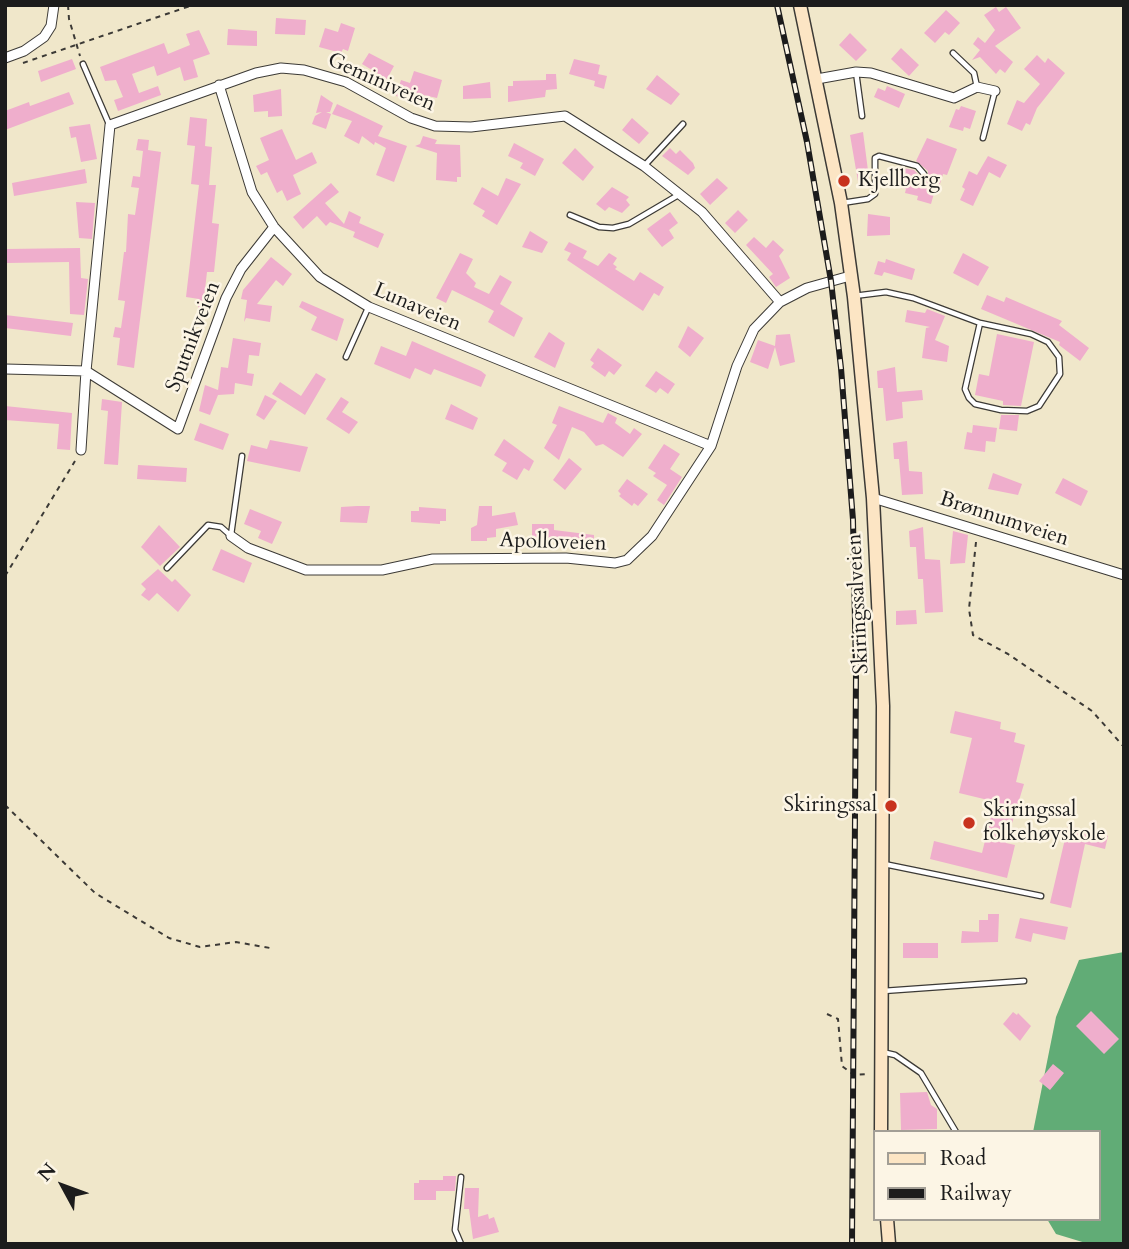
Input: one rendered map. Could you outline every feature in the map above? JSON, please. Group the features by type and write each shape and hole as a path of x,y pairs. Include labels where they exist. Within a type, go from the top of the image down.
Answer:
{"main road":[{"name":"Skiringssalveien","path":"800,5 841,203 854,297 873,498 883,706 881,1130"},
{"path":"887,1221 889,1244"}],"street":[{"path":"5,58 24,51 44,37 54,18 54,5"},
{"name":"Geminiveien","path":"110,125 219,85 281,68 304,70 346,82 411,118 435,126 471,127 565,116 644,166 702,212 780,302"},
{"path":"817,79 856,72 871,73 943,97 954,98 977,87 995,91"},
{"name":"Lunaveien","path":"219,85 252,192 274,227 320,277 369,307 710,446"},
{"path":"81,450 110,125"},
{"name":"Sputnikveien","path":"86,371 178,429 226,298 242,269 274,227"},
{"name":"Apolloveien","path":"231,536 248,548 306,570 382,570 433,559 465,558 566,558 615,563 639,552 652,536 710,446 747,341 765,316 780,302 807,288 850,276"},
{"path":"5,369 86,371"},
{"name":"Brønnumveien","path":"873,498 1124,575"}],"lane":[{"path":"953,53 974,73 977,87"},
{"path":"83,64 110,125"},
{"path":"856,72 862,116"},
{"path":"983,138 995,91"},
{"path":"644,166 683,124"},
{"path":"841,203 867,199 875,194 875,158 879,156 917,166 924,174"},
{"path":"570,215 599,227 613,228 629,223 681,194"},
{"path":"854,297 886,292 913,298 980,323 1031,334 1048,342 1059,357 1060,374 1038,406 1027,411 1001,410 975,404 970,398 965,389 980,323"},
{"path":"346,357 369,307"},
{"path":"231,536 242,456"},
{"path":"167,568 208,525 221,527 231,536"},
{"path":"883,864 1041,896"},
{"path":"882,991 1024,981"},
{"path":"881,1052 895,1055 921,1073 955,1130"},
{"path":"461,1177 455,1230 461,1244"}],"path":[{"path":"68,5 76,45 83,64"},
{"path":"17,65 193,5"},
{"path":"5,576 81,450"},
{"path":"977,528 969,609 973,635 1008,654 1092,711 1124,747"},
{"path":"5,805 95,893 169,938 200,947 236,942 270,948"},
{"path":"827,1014 838,1020 839,1059 847,1072 881,1074"}],"green space":[{"path":"1124,952 1124,1244 1089,1244 1056,1234 1048,1221 1101,1221 1101,1130 1033,1130 1056,1017 1079,960"}],"building":[{"path":"996,7 999,12 1006,7 1021,28 995,46 1013,62 1005,73 1000,69 996,74 980,57 972,60 980,50 973,44 978,37 985,43 995,30 984,15"},
{"path":"946,10 960,23 949,35 945,32 935,43 924,33"},
{"path":"276,18 306,20 305,35 275,34"},
{"path":"341,23 355,28 348,51 343,49 341,53 319,47 325,28 338,32"},
{"path":"228,29 257,31 257,46 227,45"},
{"path":"199,30 210,54 193,60 198,77 184,81 180,67 157,76 154,66 132,74 139,93 158,86 161,95 118,111 114,100 123,97 116,80 105,81 100,67 164,43 168,54 190,45 186,34"},
{"path":"850,33 867,50 856,61 839,45"},
{"path":"901,48 919,65 909,76 891,59"},
{"path":"369,53 394,66 387,79 362,64"},
{"path":"1037,55 1045,63 1048,58 1065,73 1037,108 1030,125 1026,123 1022,131 1007,124 1017,100 1024,103 1040,84 1024,69"},
{"path":"72,59 76,69 41,82 38,71"},
{"path":"574,59 600,65 598,74 607,76 604,89 594,86 595,81 569,74"},
{"path":"414,71 442,80 437,98 409,92 406,99 396,96 401,80 410,83"},
{"path":"546,74 556,74 557,89 546,90 545,97 508,102 508,86 513,86 513,81 546,80"},
{"path":"657,75 680,94 671,105 646,89"},
{"path":"490,82 491,98 463,99 463,86"},
{"path":"887,86 905,94 899,108 874,97 878,88 885,91"},
{"path":"281,89 282,116 268,117 268,111 254,112 253,95"},
{"path":"69,92 74,104 5,130 5,111 29,102 30,106"},
{"path":"321,95 333,103 330,112 326,112 331,114 326,129 312,124 315,116 322,112 316,113"},
{"path":"337,104 383,126 378,136 407,146 394,182 376,175 386,148 375,142 374,145 362,136 359,144 344,136 352,121 332,114"},
{"path":"961,106 976,111 970,129 964,127 963,131 949,127 956,109 959,110"},
{"path":"190,117 207,119 205,146 212,147 209,185 216,185 212,223 219,224 214,272 207,272 204,298 212,299 210,310 198,309 199,299 186,297 199,185 191,184 195,146 187,145"},
{"path":"632,118 649,133 639,144 622,130"},
{"path":"90,124 97,159 81,162 76,137 71,138 69,127"},
{"path":"282,129 296,160 312,152 317,163 293,175 301,194 287,201 282,190 277,193 267,172 261,175 256,166 269,160 260,138"},
{"path":"863,132 870,186 859,187 850,135"},
{"path":"423,136 437,140 435,144 460,145 461,177 457,177 457,182 436,180 437,153 415,146 420,144"},
{"path":"927,138 957,149 947,175 943,174 939,187 936,186 931,204 917,200 918,196 905,193 906,189 893,185 898,167 914,170 923,179 928,177 928,171 916,161"},
{"path":"138,139 149,140 148,150 161,152 134,368 117,365 120,338 113,337 115,327 121,328 125,301 118,300 126,252 128,214 135,215 139,188 131,187 133,176 140,177 143,151 136,150"},
{"path":"514,143 544,159 535,176 520,168 523,163 508,156"},
{"path":"575,148 594,167 583,181 562,163"},
{"path":"670,148 676,154 680,150 693,163 695,168 688,175 662,156"},
{"path":"988,156 1007,165 1000,178 989,172 973,206 960,200 965,189 962,187 969,171 977,175"},
{"path":"85,169 87,183 14,196 12,183"},
{"path":"506,178 521,184 497,225 482,216 485,211 473,204 482,187 498,196"},
{"path":"717,178 728,188 710,205 700,194"},
{"path":"331,183 339,192 325,203 344,224 349,211 361,217 359,223 384,234 378,248 353,237 355,232 330,222 326,226 317,216 303,229 293,217"},
{"path":"612,187 629,197 626,200 630,205 622,213 609,207 605,211 596,204"},
{"path":"76,202 95,203 92,239 79,238"},
{"path":"738,210 748,220 735,233 725,223"},
{"path":"670,212 678,223 669,230 674,238 662,247 647,229"},
{"path":"868,214 890,217 890,235 867,236"},
{"path":"530,231 548,242 542,253 522,247"},
{"path":"754,237 766,248 773,240 784,250 779,256 790,278 776,287 769,277 773,274 746,245"},
{"path":"569,242 587,251 583,258 598,266 609,253 617,258 613,264 617,267 615,269 634,281 640,272 664,287 659,296 654,293 643,311 567,260 571,253 564,250"},
{"path":"80,248 81,278 88,279 84,315 70,314 69,262 7,263 6,249"},
{"path":"460,253 473,259 466,273 476,283 474,287 489,294 500,275 512,282 500,304 523,318 514,337 488,322 494,311 481,304 452,290 446,303 436,298"},
{"path":"963,253 989,267 978,286 953,273"},
{"path":"271,257 292,274 283,286 276,280 257,304 272,306 270,322 246,318 244,322 247,300 241,299 243,290"},
{"path":"886,259 915,269 912,280 884,272 882,276 874,274 878,261 885,263"},
{"path":"987,295 1004,302 1006,297 1062,321 1059,325 1089,348 1080,361 1059,345 1060,342 981,309"},
{"path":"302,301 344,319 337,341 311,330 317,317 299,307"},
{"path":"927,309 945,316 935,340 949,346 947,362 922,358 926,328 930,327 905,322 907,310 925,313"},
{"path":"5,315 73,323 71,336 5,328"},
{"path":"688,326 704,338 690,357 678,347"},
{"path":"549,332 565,343 555,368 534,357"},
{"path":"790,334 795,362 780,366 775,347 768,369 750,362 758,340 775,346 776,335"},
{"path":"997,334 1034,342 1021,406 1003,405 1003,401 975,395 979,374 989,376"},
{"path":"233,338 261,343 259,356 249,355 247,373 254,374 252,386 235,383 234,394 218,395 210,415 199,411 205,385 218,390 221,367 228,368"},
{"path":"412,341 481,371 486,375 481,387 434,369 431,375 415,368 410,379 374,364 381,346 406,356"},
{"path":"598,348 622,365 614,375 609,371 605,377 591,367 594,363 590,360"},
{"path":"895,367 897,392 922,390 923,400 902,402 903,418 886,421 883,388 878,388 877,371"},
{"path":"656,371 675,384 668,394 660,388 656,393 645,386"},
{"path":"316,373 326,379 305,415 272,394 280,382 301,396"},
{"path":"265,395 277,401 264,420 256,415"},
{"path":"341,397 349,402 342,412 358,422 349,434 326,419"},
{"path":"102,399 122,402 118,465 104,464 108,411 101,410"},
{"path":"451,404 478,418 473,430 445,419"},
{"path":"5,406 72,413 70,450 57,449 59,424 5,420"},
{"path":"559,406 603,423 608,413 617,418 615,423 630,434 634,428 642,434 623,457 603,444 596,446 584,432 572,427 559,460 544,448 557,425 552,423"},
{"path":"1001,415 1019,415 1017,431 999,429"},
{"path":"200,423 229,434 223,450 194,440"},
{"path":"973,425 997,428 995,442 986,441 985,452 964,449 967,432 972,433"},
{"path":"504,439 534,461 529,471 524,468 517,480 502,471 507,463 494,455"},
{"path":"270,440 308,447 300,472 247,461 251,445 267,449"},
{"path":"907,441 909,471 922,472 923,494 902,495 899,459 894,459 893,443"},
{"path":"664,444 680,454 670,469 682,477 664,505 657,500 667,485 653,476 656,473 648,468"},
{"path":"569,458 582,469 565,490 553,480"},
{"path":"138,465 187,468 186,482 137,479"},
{"path":"993,473 1022,484 1018,495 988,489"},
{"path":"1063,478 1088,491 1081,506 1055,493"},
{"path":"627,479 648,494 638,506 634,503 632,506 619,496 621,494 618,491"},
{"path":"370,506 367,523 340,522 341,507"},
{"path":"479,506 492,506 492,516 515,512 518,525 496,529 496,537 487,538 487,541 471,541 471,528 477,525"},
{"path":"419,507 446,509 446,521 440,521 440,524 411,522 411,511 419,511"},
{"path":"250,509 282,522 272,544 258,538 261,531 244,524"},
{"path":"532,524 554,524 554,530 594,535 594,541 579,541 579,547 569,546 570,541 540,541 540,538 532,538"},
{"path":"159,525 180,547 160,566 141,547"},
{"path":"923,527 925,559 940,560 943,612 925,613 923,579 918,579 916,547 910,547 909,531"},
{"path":"953,531 968,535 965,563 950,564"},
{"path":"221,549 252,563 244,583 212,570"},
{"path":"158,569 172,582 175,579 191,595 178,612 157,593 149,601 141,595 146,589 141,584"},
{"path":"916,610 917,624 896,625 896,611"},
{"path":"955,711 1001,722 1000,729 1016,733 1014,742 1025,745 1016,782 1024,784 1006,843 1015,845 1007,878 930,859 934,841 982,853 991,816 988,816 988,800 959,793 972,738 950,733"},
{"path":"1068,826 1108,836 1105,849 1085,844 1071,908 1050,903"},
{"path":"988,914 999,914 998,942 961,943 962,931 979,932 979,920 988,920"},
{"path":"1020,918 1068,927 1065,940 1033,933 1031,942 1015,938"},
{"path":"903,943 938,943 938,958 903,958"},
{"path":"1091,1011 1119,1039 1104,1054 1076,1026"},
{"path":"1013,1012 1017,1015 1018,1013 1031,1026 1020,1041 1003,1024"},
{"path":"1053,1064 1064,1073 1050,1090 1039,1081"},
{"path":"927,1092 931,1105 937,1109 937,1129 901,1130 900,1093"},
{"path":"443,1176 456,1176 455,1191 436,1191 436,1200 414,1200 414,1183 419,1183 419,1180 443,1180"},
{"path":"465,1188 479,1188 478,1217 488,1214 489,1219 494,1217 499,1232 473,1239 469,1209 464,1209"}],"railway":[{"path":"777,5 807,142 831,281 853,520 856,672 852,1244"}],"place":[{"name":"Kjellberg","path":"844,181"},
{"name":"Skiringssal","path":"891,806"},
{"name":"Skiringssal folkehøyskole","path":"969,823"}]}
